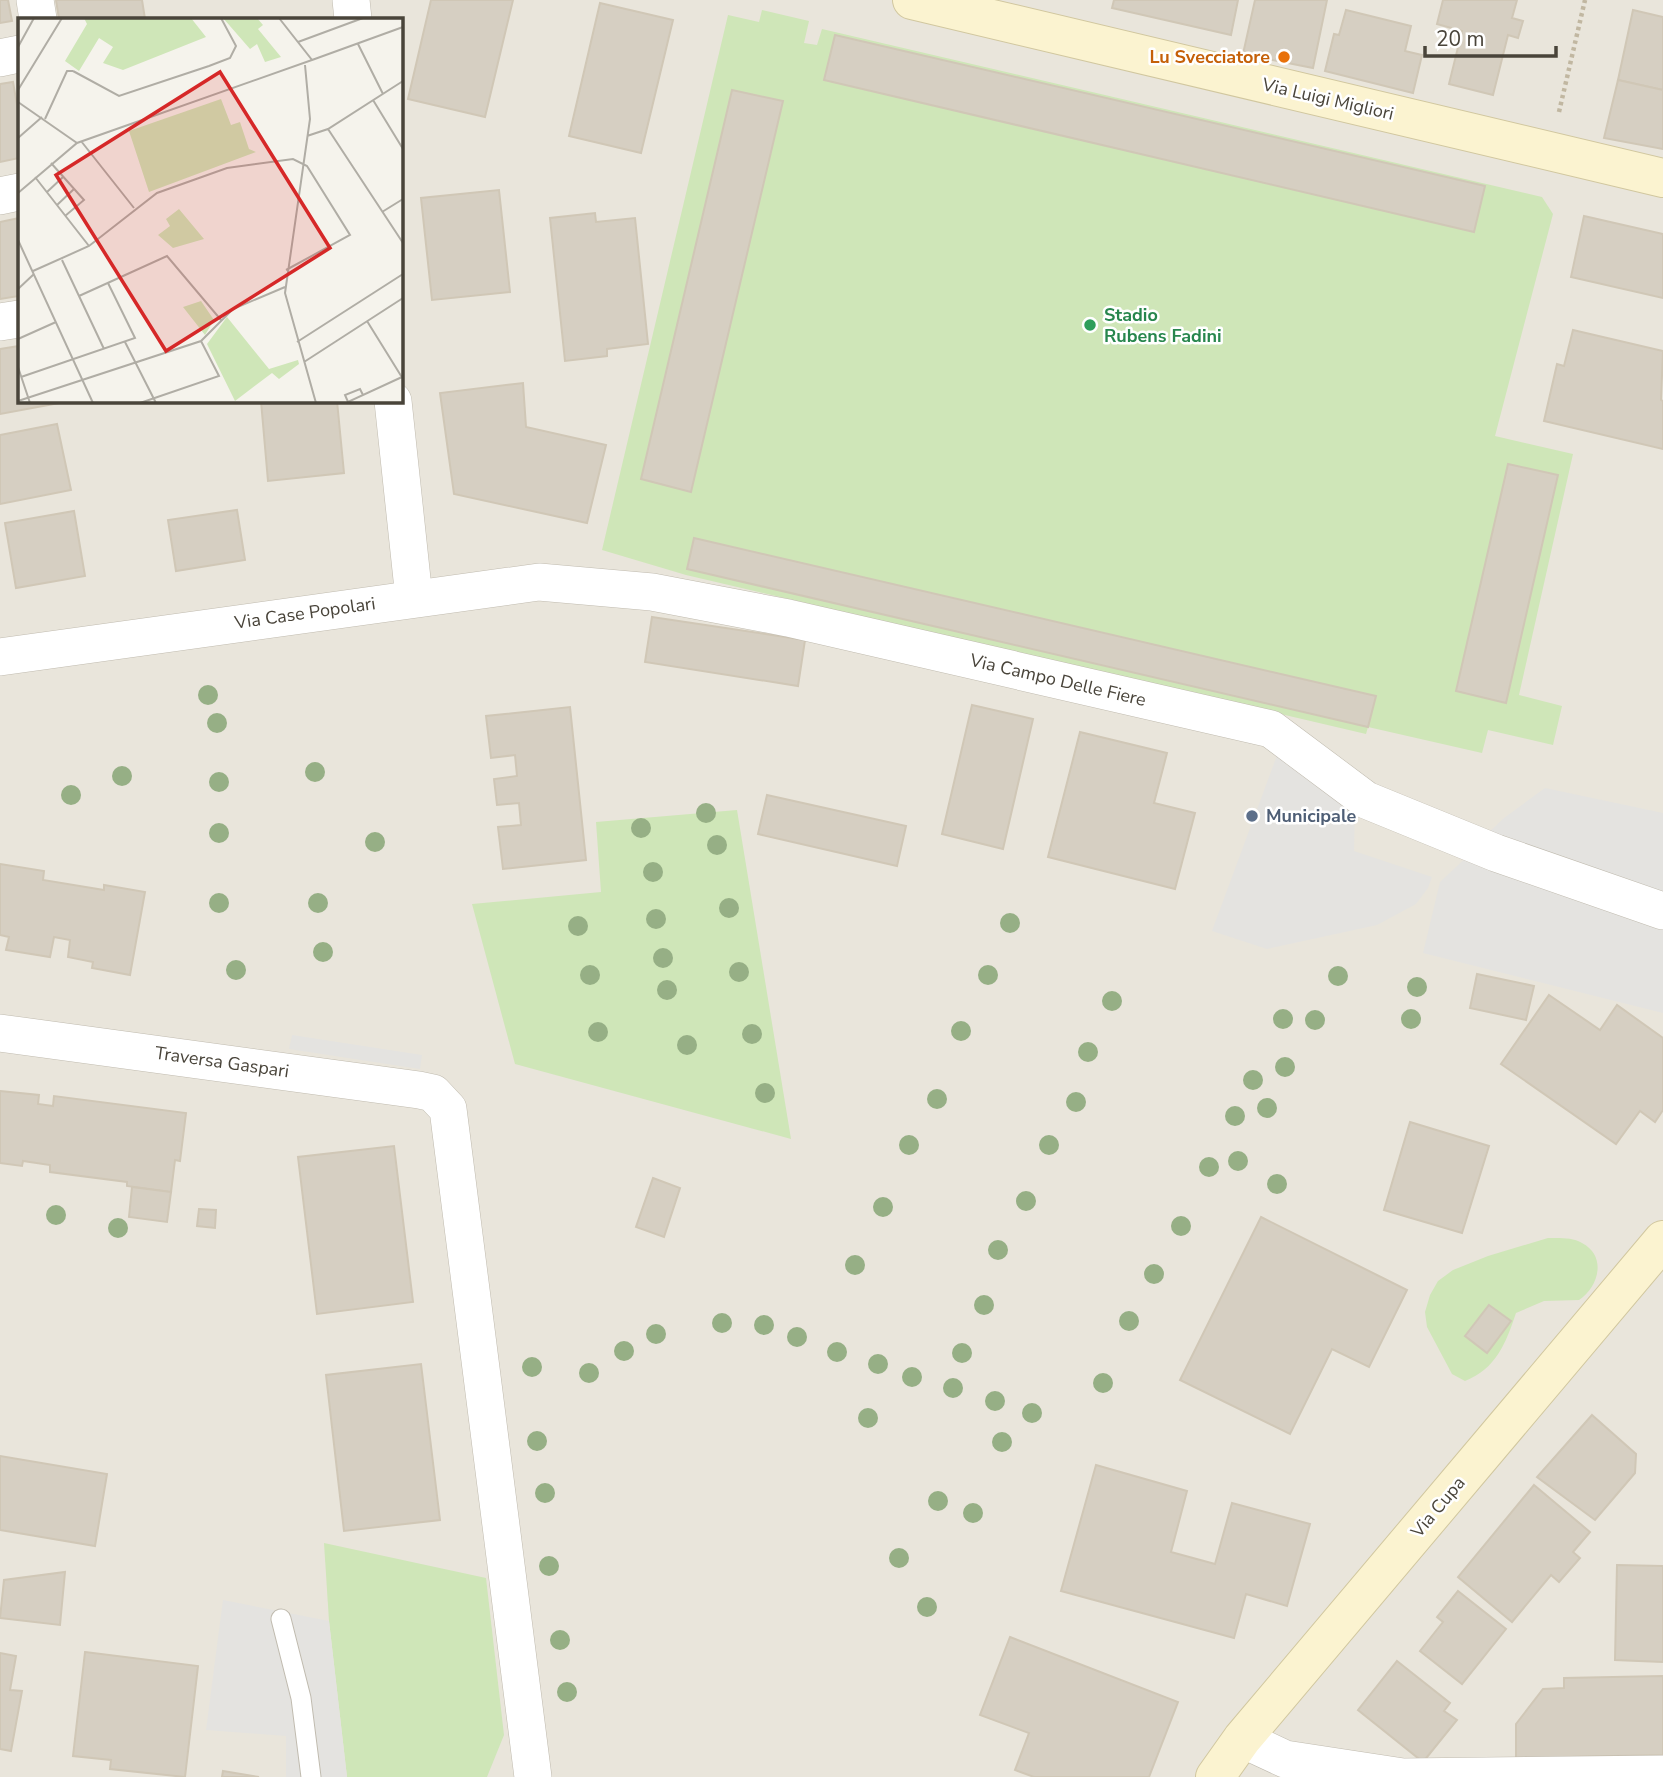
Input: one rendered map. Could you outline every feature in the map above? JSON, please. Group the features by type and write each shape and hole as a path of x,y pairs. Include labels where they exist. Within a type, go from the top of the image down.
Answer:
{"main road":[{"name":"Via Luigi Migliori","path":"912,0 1663,178"},
{"name":"Via Cupa","path":"1215,1777 1242,1738 1663,1240"}],"street":[{"path":"35,0 38,18"},
{"path":"351,0 353,18"},
{"path":"0,58 18,54"},
{"path":"0,196 18,192"},
{"path":"0,322 18,319"},
{"path":"393,402 414,598"},
{"name":"Via Campo Delle Fiere","path":"414,598 539,582 652,592 788,618 1271,729 1366,800 1496,853 1663,911"},
{"name":"Via Case Popolari","path":"0,657 414,598"},
{"name":"Traversa Gaspari","path":"0,1033 419,1090 433,1093 448,1109 533,1777"},
{"path":"1242,1738 1285,1759 1403,1777 1663,1774"}],"lane":[{"path":"281,1619 301,1698 311,1777"}],"path":[{"path":"1557,122 1585,0"}],"shaded area":[{"path":"0,0 1663,0 1663,1777 0,1777"},
{"path":"1279,750 1355,807 1354,851 1432,877 1428,888 1416,904 1377,925 1267,949 1212,931"},
{"path":"1545,788 1663,813 1663,901 1483,838 1504,818"},
{"path":"1471,853 1663,918 1663,1013 1423,953 1440,882"},
{"path":"292,1035 422,1055 420,1069 289,1049"},
{"path":"223,1600 329,1621 347,1777 286,1777 286,1736 206,1730"}],"green space":[{"name":"Stadio Rubens Fadini","path":"762,10 809,21 804,43 817,45 822,29 1542,197 1553,214 1495,436 1573,454 1519,695 1562,706 1553,745 1488,730 1482,753 1368,727 1366,734 686,575 602,550 728,15 759,22"},
{"path":"737,810 791,1139 515,1064 472,904 601,892 596,822"},
{"path":"1548,1238 1574,1240 1590,1249 1597,1263 1595,1280 1591,1287 1579,1300 1544,1301 1516,1313 1504,1345 1485,1370 1465,1381 1452,1374 1427,1327 1425,1312 1438,1281 1453,1270 1488,1256"},
{"path":"324,1543 486,1578 504,1735 487,1777 347,1777 329,1621"}],"building":[{"path":"0,0 8,0 12,21 0,23"},
{"path":"56,0 142,0 145,18 59,18"},
{"path":"431,0 513,0 485,117 408,99"},
{"path":"1114,0 1238,0 1231,35 1112,8"},
{"path":"1255,0 1327,0 1313,68 1243,54"},
{"path":"1443,0 1517,0 1512,18 1523,21 1518,38 1508,35 1493,95 1449,84 1462,31 1437,24"},
{"path":"600,3 673,20 641,153 569,136"},
{"path":"1346,10 1411,26 1405,51 1422,55 1413,93 1325,71 1334,34 1339,35"},
{"path":"1633,10 1663,17 1663,90 1618,80"},
{"path":"835,35 1485,186 1474,232 824,80"},
{"path":"1618,80 1663,90 1663,149 1604,138"},
{"path":"13,82 18,110 18,158 0,162 0,84"},
{"path":"732,90 783,101 691,492 641,479"},
{"path":"499,190 510,292 432,300 421,198"},
{"path":"595,213 596,222 635,218 648,344 607,349 607,356 565,361 550,218"},
{"path":"1584,216 1663,234 1663,298 1571,277"},
{"path":"18,218 18,296 0,299 0,222"},
{"path":"1573,330 1663,351 1663,449 1544,421 1557,364 1564,366"},
{"path":"18,346 18,402 65,402 0,414 0,349"},
{"path":"523,383 526,427 606,445 587,523 454,494 440,393"},
{"path":"261,402 337,402 344,473 268,481"},
{"path":"57,424 71,490 0,504 0,435"},
{"path":"1508,464 1558,475 1506,703 1456,691"},
{"path":"237,510 245,560 176,571 168,520"},
{"path":"74,511 85,576 16,588 5,523"},
{"path":"694,538 1376,696 1368,727 687,569"},
{"path":"652,617 805,640 798,686 645,662"},
{"path":"972,705 1033,719 1003,849 942,834"},
{"path":"570,707 586,860 503,869 498,827 521,825 519,803 497,805 494,779 517,776 515,755 491,758 486,716"},
{"path":"1080,732 1167,753 1154,803 1195,813 1175,889 1048,857"},
{"path":"767,795 906,826 897,866 758,834"},
{"path":"0,864 44,871 43,880 104,890 104,885 145,892 130,975 92,968 93,962 68,957 70,940 54,937 50,957 6,950 9,937 0,935"},
{"path":"1477,974 1534,986 1526,1020 1470,1008"},
{"path":"1549,995 1600,1030 1617,1005 1663,1038 1663,1110 1655,1122 1640,1111 1616,1144 1501,1064"},
{"path":"0,1091 39,1095 38,1104 53,1106 54,1096 186,1113 180,1161 175,1160 171,1192 127,1186 127,1182 50,1172 50,1165 23,1161 22,1166 0,1163"},
{"path":"1410,1122 1489,1146 1462,1233 1384,1210"},
{"path":"394,1146 413,1302 317,1314 298,1157"},
{"path":"653,1178 680,1188 664,1237 636,1227"},
{"path":"132,1187 171,1192 167,1222 129,1217"},
{"path":"199,1209 216,1210 215,1228 197,1226"},
{"path":"1261,1217 1407,1290 1369,1367 1332,1349 1290,1434 1180,1380"},
{"path":"1489,1305 1511,1321 1487,1353 1465,1336"},
{"path":"421,1364 440,1520 344,1531 326,1375"},
{"path":"1592,1415 1636,1454 1635,1473 1595,1520 1537,1477"},
{"path":"0,1456 107,1474 95,1546 0,1530"},
{"path":"1096,1465 1187,1491 1171,1552 1215,1564 1232,1503 1310,1524 1287,1606 1246,1594 1234,1638 1061,1591"},
{"path":"1534,1485 1590,1532 1573,1552 1580,1558 1559,1582 1551,1575 1512,1622 1458,1577"},
{"path":"1617,1565 1663,1566 1663,1662 1615,1660"},
{"path":"65,1572 60,1625 0,1618 4,1580"},
{"path":"1458,1591 1506,1629 1462,1684 1420,1651 1443,1622 1437,1617"},
{"path":"1010,1637 1178,1702 1149,1777 1034,1777 1015,1770 1029,1733 980,1715"},
{"path":"85,1652 198,1666 185,1777 110,1769 111,1760 73,1756"},
{"path":"0,1653 16,1656 10,1690 22,1691 11,1751 0,1749"},
{"path":"1397,1661 1450,1703 1444,1711 1457,1720 1423,1762 1358,1710"},
{"path":"1663,1676 1663,1755 1516,1758 1516,1724 1543,1689 1564,1688 1564,1678"},
{"path":"223,1771 259,1777 222,1777"}],"place":[{"name":"Lu Svecciatore","path":"1284,57"},
{"name":"Stadio Rubens Fadini","path":"1090,325"},
{"name":"Municipale","path":"1252,816"}]}
